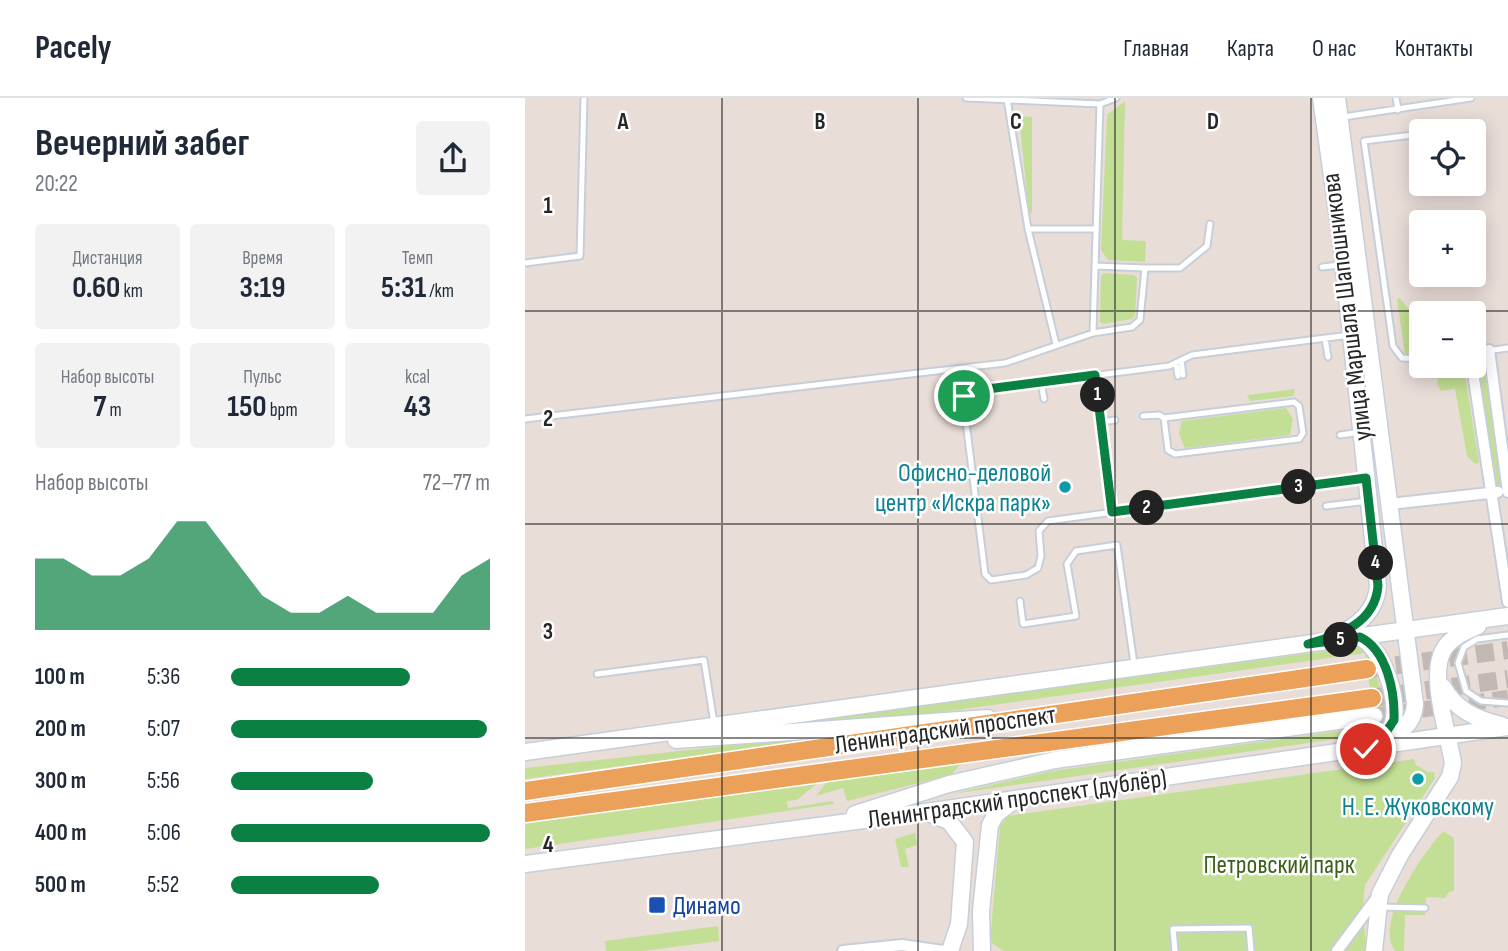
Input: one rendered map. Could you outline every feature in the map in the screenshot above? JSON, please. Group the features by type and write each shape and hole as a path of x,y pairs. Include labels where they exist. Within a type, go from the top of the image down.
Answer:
{"main road":[{"name":"улица Маршала Шапошникова","path":"1308,644 1353,627 1375,601 1378,586 1343,264 1321,98"},
{"name":"улица Маршала Шапошникова","path":"1337,98 1390,504 1414,713 1401,732 1372,746"},
{"path":"525,752 1502,617"},
{"path":"1374,951 1379,901 1400,855 1450,777 1453,763 1437,667 1443,649 1455,638 1502,617"},
{"path":"1360,637 1377,649 1383,662 1394,709 1389,732 1372,746"},
{"name":"Ленинградский проспект","path":"525,791 1367,669"},
{"path":"1438,679 1449,699 1465,712 1480,720 1508,727"},
{"name":"Ленинградский проспект (дублёр)","path":"817,825 916,794 1055,760 1373,707"},
{"name":"Ленинградский проспект","path":"525,813 1373,707"},
{"path":"604,741 715,740 967,718 1047,717"},
{"name":"Ленинградский проспект (дублёр)","path":"525,864 926,812 1508,727"},
{"path":"981,947 981,911 990,825 1001,808 1018,799"},
{"path":"926,812 949,821 965,842 960,909 949,947"},
{"path":"949,947 970,935 981,947"}],"street":[{"path":"1390,504 1508,491 1489,350"},
{"path":"1474,378 1508,602"},
{"path":"1338,951 1379,901"},
{"path":"843,951 902,945 949,947"}],"lane":[{"path":"525,263 580,256 584,98"},
{"path":"966,98 1100,104 1116,98"},
{"path":"1396,98 1398,110"},
{"path":"1339,117 1471,98"},
{"path":"1007,99 1028,229 1056,344"},
{"path":"1093,333 1100,104"},
{"path":"1409,135 1364,141 1393,346 1402,358 1409,358"},
{"path":"1095,266 1180,268 1207,246 1210,224"},
{"path":"1028,229 1096,229"},
{"path":"1322,267 1343,264"},
{"path":"525,419 1005,363 1093,333 1132,327 1140,320 1145,268"},
{"path":"1350,335 1192,355 1179,362 972,391 963,398 985,576 991,580 1031,573 1041,560 1039,531 1041,525 1048,521 1366,478"},
{"path":"1325,338 1328,357"},
{"path":"1486,350 1508,348"},
{"path":"1179,362 1181,375"},
{"path":"1095,375 1112,512"},
{"path":"1041,382 1044,399"},
{"path":"1143,416 1159,415 1164,418 1294,402 1299,406 1303,433 1299,439 1173,454 1168,450 1164,418"},
{"path":"1101,422 1115,420"},
{"path":"1340,435 1361,432"},
{"path":"1326,506 1369,501"},
{"path":"1087,505 1089,516"},
{"path":"1020,601 1024,624 1076,616 1067,564 1076,551 1117,545 1134,668"},
{"path":"1508,635 1477,639 1464,647 1458,663 1467,691 1481,701 1508,703"},
{"path":"597,674 704,660 715,726"},
{"path":"1379,901 1425,908"},
{"path":"1175,951 1173,929 1249,928 1251,951"}],"green space":[{"path":"1125,101 1122,240 1146,241 1145,262 1108,260 1101,250 1107,115"},
{"path":"1019,116 1032,117 1032,213 1029,213"},
{"path":"1104,273 1134,275 1137,278 1135,315 1132,319 1103,324 1100,322 1101,276"},
{"path":"1400,298 1409,309 1409,357 1405,354 1397,299"},
{"path":"1486,375 1503,489 1496,490 1479,378 1486,378"},
{"path":"1438,378 1465,378 1479,463 1475,464 1467,456 1455,389 1441,391 1437,384"},
{"path":"1295,389 1293,396 1250,401 1247,395"},
{"path":"1286,408 1293,419 1290,435 1185,448 1179,434 1182,421"},
{"path":"1363,648 1371,663 1384,706 1383,724 1372,734 952,794 1052,771 1375,726 1365,653 921,715 732,731"},
{"path":"835,734 835,737 525,779 525,768"},
{"name":"Петровский парк","path":"1414,759 1416,765 1428,772 1434,772 1435,778 1365,885 1363,907 1366,951 1004,951 990,942 1000,826 1007,816"},
{"path":"962,762 951,775 847,801 843,788 816,796 829,779"},
{"path":"821,780 797,800 787,801 788,808 833,801 834,804 525,849 525,821"},
{"path":"1443,831 1454,838 1454,891 1449,892 1445,898 1426,897 1425,915 1405,915 1404,951 1395,951 1390,939 1396,906 1424,855"},
{"path":"915,833 917,845 905,849 909,867 901,867 895,839"},
{"path":"718,926 719,941 644,951 606,951 605,941"}],"tunnel":[{"path":"1369,669 1508,650"},
{"path":"1372,698 1508,679"},
{"path":"1374,716 1508,698"}],"place":[{"name":"Офисно-деловой центр «Искра парк»","path":"1065,487"},
{"name":"Н. Е. Жуковскому","path":"1418,779"},
{"name":"Динамо","path":"657,905"}],"route":[{"path":"964,396 972,391 1095,375 1112,512 1366,478 1377,568 1375,601 1367,614 1353,627 1331,638 1308,644 1360,637 1377,649 1383,662 1394,720 1389,732 1379,743 1366,749"}]}
